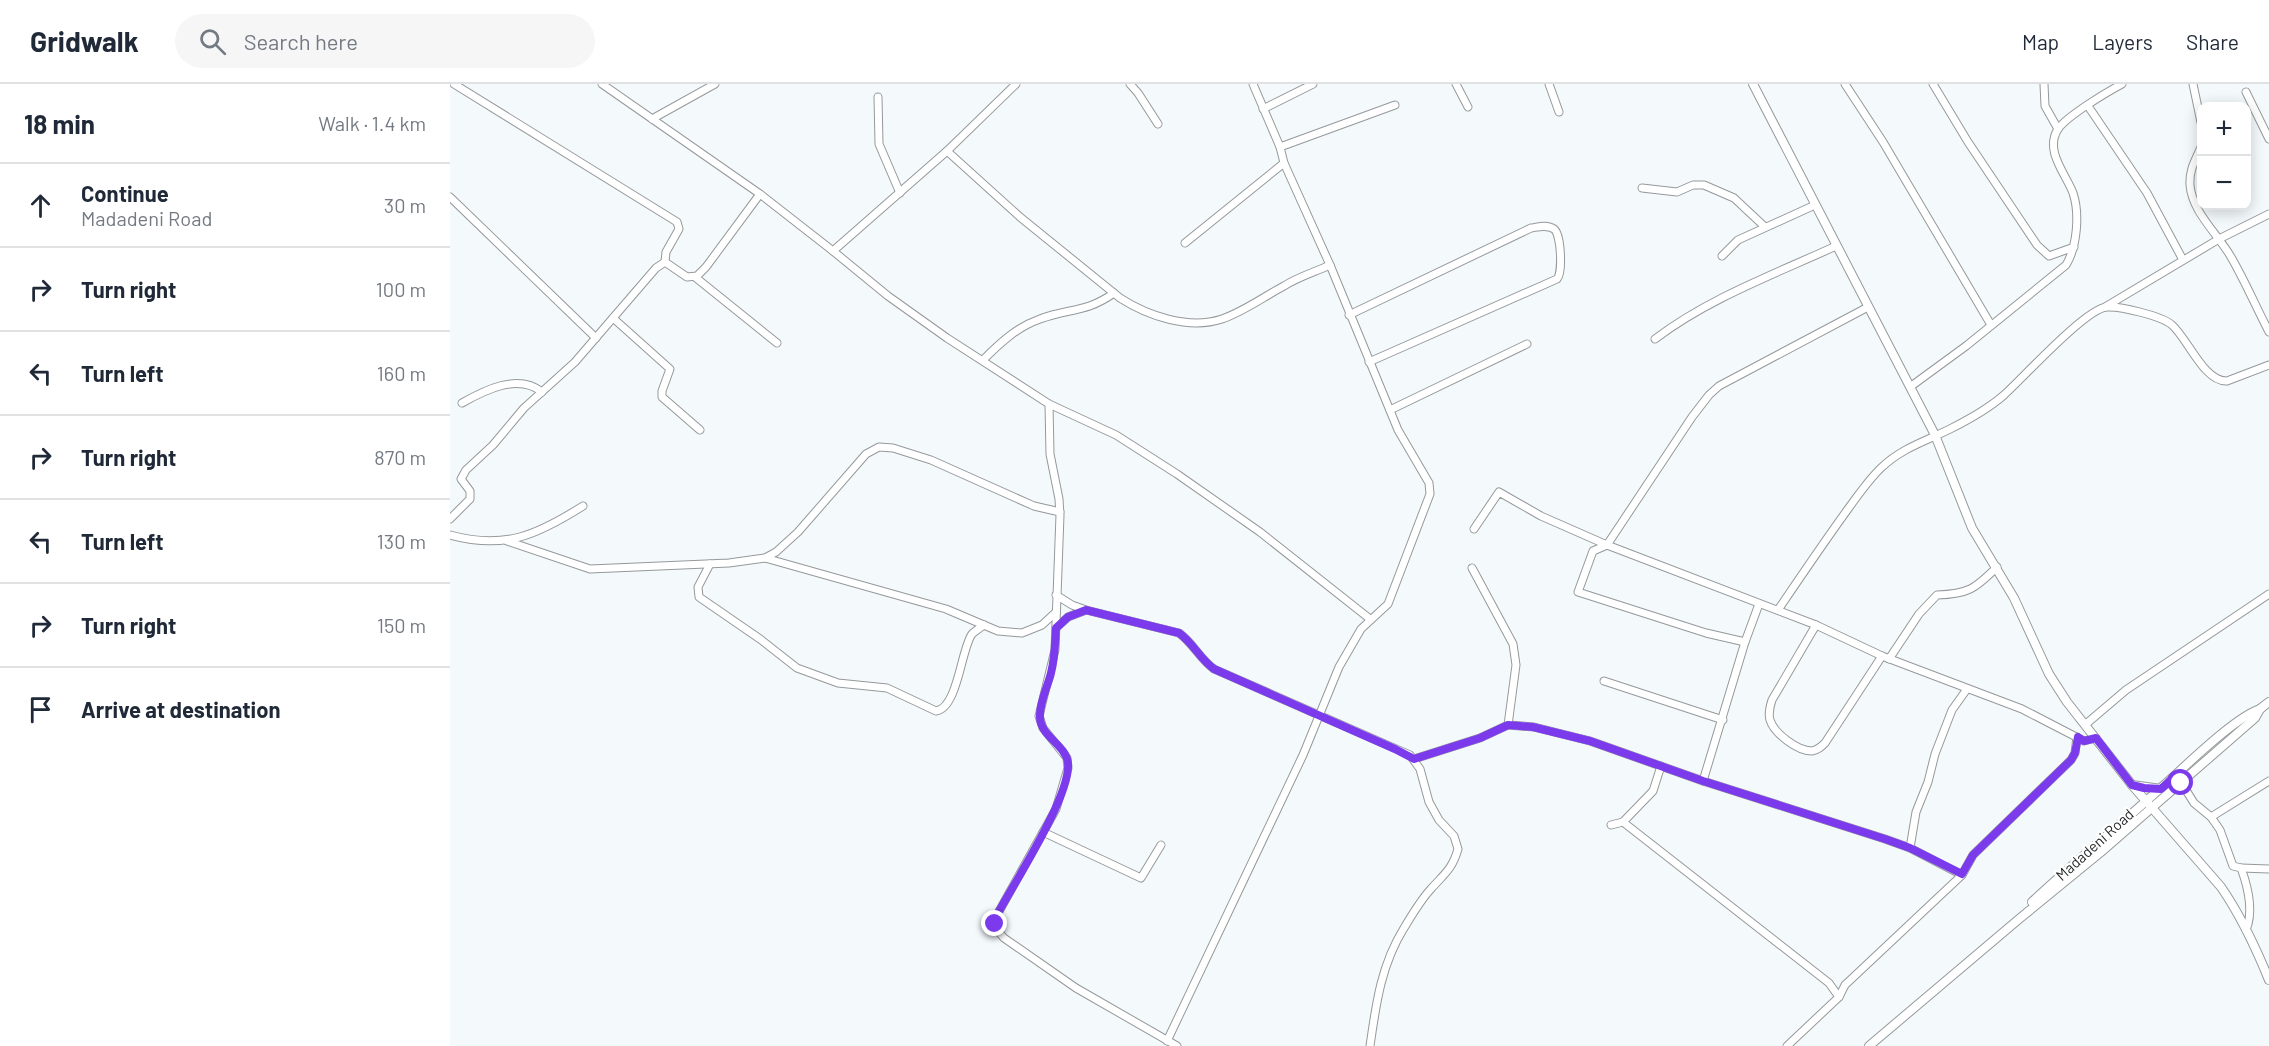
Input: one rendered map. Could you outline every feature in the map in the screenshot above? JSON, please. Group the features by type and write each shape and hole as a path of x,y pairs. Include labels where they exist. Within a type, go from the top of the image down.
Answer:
{"street":[{"path":"450,519 470,499 470,491 461,479 463,474 493,445 524,408 576,362 656,268 664,262 666,252 679,229 677,222 454,84"},
{"path":"602,84 760,194 888,296 946,338 1049,404 1116,435 1142,450 1260,532 1370,619"},
{"path":"652,119 715,84"},
{"path":"833,251 947,151 1016,84"},
{"path":"1130,84 1158,124"},
{"path":"1167,1041 1304,755 1339,667 1361,629 1388,604 1430,494 1429,483 1404,441 1369,362 1330,265 1284,163 1280,147 1253,84"},
{"path":"1263,110 1313,84"},
{"path":"1456,84 1468,107"},
{"path":"1549,84 1559,112"},
{"path":"1753,84 1935,435 1972,528 1997,567 2026,622 2034,645 2049,674 2151,809 2221,887 2233,904 2269,981"},
{"path":"1845,84 1883,142 1992,325"},
{"path":"1933,84 1968,142 2037,245 2049,256 2074,247"},
{"path":"2044,84 2045,106 2058,129"},
{"path":"1910,387 2066,265 2074,247 2076,208 2073,195 2055,156 2058,129 2122,84"},
{"path":"2193,84 2197,103"},
{"path":"2246,92 2269,139"},
{"path":"878,97 879,144 900,193"},
{"path":"1280,147 1395,105"},
{"path":"2088,106 2147,193 2183,260"},
{"path":"947,151 1020,217 1114,293 1131,305 1173,320 1194,322 1220,320 1254,305 1285,285 1330,265"},
{"path":"2197,156 2193,164 2190,186 2200,211 2233,260 2269,332"},
{"path":"1185,243 1284,163"},
{"path":"1642,188 1677,192 1693,185 1704,185 1734,198 1765,227"},
{"path":"695,277 706,267 760,194"},
{"path":"450,197 596,338"},
{"path":"1722,256 1738,240 1815,206"},
{"path":"1778,610 1865,485 1900,452 1949,429 1994,403 2092,314 2219,239 2269,214"},
{"path":"1349,315 1531,228 1552,227 1557,232 1561,272 1557,279 1369,362"},
{"path":"1655,339 1680,320 1836,246"},
{"path":"664,262 687,276 695,277 777,343"},
{"path":"983,360 1004,339 1023,326 1040,319 1101,303 1114,293"},
{"path":"1745,642 1706,633 1578,592 1593,551 1607,545 1709,395 1719,386 1868,307"},
{"path":"2105,307 2165,320 2179,333 2212,376 2221,381 2227,381 2269,365"},
{"path":"613,318 670,369 662,391 662,398 700,430"},
{"path":"1390,410 1527,344"},
{"path":"462,403 480,392 501,384 534,385 542,392"},
{"path":"1049,404 1050,454 1060,512 1055,650 1052,671 1039,716 1043,728 1067,758 1068,768 1056,809 997,915 995,924 999,933 1011,943 1076,988 1177,1046"},
{"path":"765,558 786,544 866,454 879,447 893,448 931,460 1034,506 1060,512"},
{"path":"1474,529 1499,492 1541,516 1607,545 1816,625 1886,658 2022,709 2084,741 2096,738"},
{"path":"450,535 472,542 507,541 555,524 583,506"},
{"path":"507,541 590,569 710,564 765,558 946,609 998,631 1022,633 1042,625 1056,612"},
{"path":"710,564 698,587 699,597 797,668 838,683 887,688 936,711 943,708 953,691 970,637 984,625"},
{"path":"1816,625 1772,700 1769,713 1770,721 1776,730 1787,740 1811,751 1817,750 1824,743 1919,614 1937,595 1971,590 1983,582 1997,567"},
{"path":"1472,568 1513,644 1516,664 1508,725"},
{"path":"2086,724 2126,690 2269,594"},
{"path":"1056,595 1086,610 1179,633 1214,669 1410,755 1414,759 1420,769 1429,802 1438,820 1454,836 1458,849 1446,875 1429,891 1404,928 1386,963 1378,993 1370,1046"},
{"path":"1703,781 1745,642 1759,604"},
{"path":"1056,628 1068,617 1086,610"},
{"path":"1604,681 1723,720"},
{"path":"1910,848 1916,812 1925,791 1935,754 1952,711 1967,689"},
{"name":"Madadeni Road","path":"1869,1046 2151,809 2269,702"},
{"name":"Madadeni Road","path":"2019,919 2040,895 2145,801 2249,712 2260,709"},
{"path":"1414,759 1480,738 1508,725 1533,727 1590,741 1703,781 1910,848 1962,874"},
{"path":"1787,1046 1839,997 1845,985 1962,874 1973,855 2071,760 2078,737"},
{"path":"1611,825 1623,822 1653,791 1661,766"},
{"path":"2176,775 2194,803 2211,817 2224,838 2233,866 2269,869"},
{"path":"2211,817 2269,781"},
{"path":"2132,785 2161,789"},
{"path":"1623,822 1829,983 1839,997"},
{"path":"1043,832 1104,863 1140,878 1161,845"},
{"path":"2241,867 2252,918 2246,930"},
{"path":"1829,983 1845,985"}],"route":[{"path":"995,924 997,915 1056,809 1068,768 1065,754 1043,728 1039,716 1052,671 1056,628 1068,617 1086,610 1179,633 1214,669 1410,755 1414,759 1480,738 1508,725 1533,727 1590,741 1703,781 1885,839 1910,848 1962,874 1973,855 2074,757 2078,737 2084,741 2096,738 2132,785 2161,789 2176,775 2181,783"}]}
